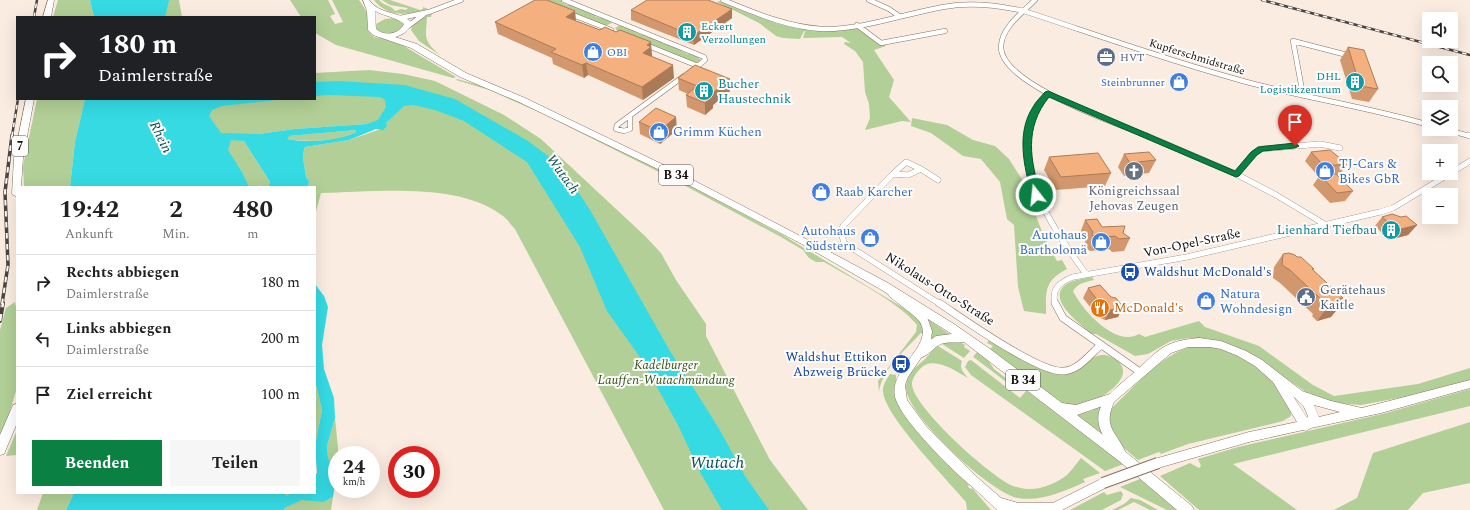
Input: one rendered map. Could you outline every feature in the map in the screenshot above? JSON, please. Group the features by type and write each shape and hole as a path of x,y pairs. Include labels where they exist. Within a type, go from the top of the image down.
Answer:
{"main road":[{"path":"47,16 51,0"},
{"path":"368,3 373,24 381,19 397,17"},
{"path":"368,3 407,22 407,27 414,46"},
{"name":"B 34","path":"373,24 374,32 414,46 463,74 529,102 667,170 803,241 884,286 986,352 1123,457 1187,510"},
{"path":"385,36 396,35 407,27"},
{"name":"7","path":"17,186 18,157 30,100"},
{"path":"884,286 902,303 924,320 927,325 927,337 919,354"},
{"path":"970,341 940,339 919,354 906,369 899,386 900,396 914,420 935,443 1001,506 1018,508 1052,509 1103,483 1158,463 1250,437 1365,412 1470,384"},
{"path":"1123,457 1107,433 1103,422 1104,412 1110,399 1140,372 1167,350 1176,345 1195,342 1223,346 1241,353 1264,367 1276,378 1294,390 1320,404 1365,412"},
{"path":"1276,378 1306,426"},
{"path":"1294,390 1312,408 1314,417 1306,426"},
{"path":"1059,408 1076,410 1110,399"},
{"path":"0,450 16,410"}],"street":[{"path":"407,27 430,12 461,0"},
{"path":"564,0 704,58 705,60 698,66 630,117"},
{"name":"Kupferschmidstraße","path":"723,0 785,23 824,28 857,25 958,5 1007,7 1024,11 1192,67 1245,82 1392,114 1422,123"},
{"path":"869,0 889,9 899,16"},
{"path":"1035,0 1024,11 1002,39 1001,49 1003,56 1009,66 1023,79 1048,94 1236,174 1276,195 1326,225"},
{"path":"563,11 614,31"},
{"path":"397,17 430,12"},
{"path":"608,29 618,22"},
{"path":"857,25 881,43 945,31"},
{"path":"1302,95 1293,40 1356,57"},
{"path":"639,42 698,66"},
{"path":"1048,94 1036,108 1028,129 1028,167 1036,195 1054,229 1086,274"},
{"path":"1458,133 1470,136"},
{"path":"1236,174 1254,153 1261,149 1320,144 1340,148"},
{"name":"Von-Opel-Straße","path":"1458,169 1470,161"},
{"name":"Nikolaus-Otto-Straße","path":"938,180 910,162 906,162 843,226 841,237 844,243 1016,352 1041,366 1065,371 1071,369 1101,344"},
{"path":"893,174 899,176 911,175 921,169"},
{"name":"Von-Opel-Straße","path":"1140,372 1063,318 1057,309 1054,300 1054,292 1062,282 1070,277 1086,274 1169,262 1393,208 1439,180"}],"green space":[{"path":"58,0 90,0 94,16 53,16"},
{"path":"141,0 179,0 182,16 133,16"},
{"path":"290,0 328,0 335,14 330,16 335,24 343,22 332,0 359,0 367,13 367,29 374,37 387,39 402,45 456,77 453,78 336,45 316,34 316,16 300,16"},
{"path":"374,0 379,0 395,11 401,9 406,10 408,8 390,5 382,0 390,0 420,10 423,9 423,7 428,9 414,13 399,14 386,10"},
{"path":"545,0 563,0 564,1 561,2 567,5 571,4 598,15 594,16 605,18 612,23 605,26 599,24"},
{"path":"719,1 784,25 826,31 845,30 850,28 857,29 876,42 885,45 886,46 874,50 894,80 889,97 911,122 902,121 865,130 870,118 869,104 865,92 863,62 855,51 844,44 845,42 851,43 842,37 803,38 805,31 800,39 776,36 759,23 717,2"},
{"path":"432,13 431,17 427,17 426,38 435,51 441,56 419,41 411,30 416,21"},
{"path":"395,18 403,23 403,27 397,32 386,33 376,29 376,24 385,19"},
{"path":"620,25 639,31 635,32 642,35 647,34 666,42 662,43 684,49 681,51 688,54 693,53 701,60 695,63 618,32 615,28"},
{"name":"Kadelburger Lauffen-Wutachmündung","path":"369,70 403,74 435,81 504,115 541,139 645,236 661,253 676,280 706,324 706,336 770,460 808,510 664,510 515,229 502,215 482,204 461,197 414,191 321,193 316,211 316,186 308,186 309,181 306,177 303,158 305,147 349,140 381,129 389,120 367,124 295,129 258,134 236,134 244,141 270,182 268,186 176,186 141,100 316,100 316,73"},
{"path":"457,79 490,88 664,172 781,234 915,315 922,323 924,334 921,333 890,367 881,384 879,392 878,381 916,332 917,325 909,316 887,299 824,262 816,262 809,258 803,250 781,237 663,174 543,114 489,90 456,80"},
{"path":"37,100 85,100 75,142 70,186 24,186 23,166"},
{"path":"912,118 947,125 973,140 995,146 1009,159 1023,181 1044,237 1057,261 1062,260 1067,269 1059,273 1050,282 1046,299 1046,314 1024,311 1018,287 1014,225 1007,219 1000,182 981,159 963,156 931,133 911,126"},
{"path":"356,130 356,132 340,138 313,141 286,139 288,136"},
{"path":"1092,277 1094,280 1079,285 1073,291 1077,299 1092,317 1110,332 1120,336 1130,337 1139,334 1145,337 1199,321 1205,327 1259,346 1313,385 1334,396 1418,384 1470,368 1470,380 1404,397 1361,405 1336,403 1306,392 1245,351 1226,343 1205,338 1189,338 1171,341 1148,354 1135,356 1096,334 1092,334 1071,316 1061,301 1060,293 1064,287 1073,281"},
{"path":"15,302 16,391 3,434 0,439 0,330 6,308"},
{"path":"926,318 951,335 935,340 931,338 930,326"},
{"path":"989,340 1026,362 1056,374 1072,374 1092,358 1104,355 1111,357 1119,363 1123,369 1123,375 1114,387 1092,402 1073,406 1069,405 1062,403 990,349 993,346 987,343"},
{"path":"946,342 960,342 970,351 964,358 942,344"},
{"path":"938,346 962,361 961,368 968,378 943,365 930,363 924,365 913,378 912,383 915,393 924,407 954,440 988,470 1013,486 1027,489 1043,487 1058,481 1067,475 1081,458 1100,473 1083,479 1085,482 1053,495 1027,499 1018,498 1006,493 989,483 952,451 934,433 919,415 909,399 906,386 908,377 934,348"},
{"path":"1193,346 1219,349 1244,358 1255,365 1274,383 1282,394 1290,407 1291,416 1283,421 1188,444 1161,454 1159,452 1138,460 1117,442 1111,434 1108,413 1139,381 1159,364 1181,350"},
{"path":"977,352 988,360 994,369 1016,386 1013,387 973,357"},
{"path":"971,360 1020,398 1026,391 1043,403 1046,402 1124,464 1105,471 971,375 965,367 968,361"},
{"path":"890,374 896,375 896,385 911,422 969,485 968,487 971,489 972,488 991,510 967,510 966,502 918,448 905,431 886,402 883,391 884,384"},
{"path":"316,385 322,410 316,440"},
{"path":"1470,389 1470,406 1233,464 1297,510 1199,510 1160,476 1190,463 1199,468 1201,466 1198,459 1238,447 1386,413"},
{"path":"1102,405 1098,419 1106,437 1076,414 1091,411"},
{"path":"335,418 338,446 328,446 328,458 327,446"},
{"path":"1470,422 1470,483 1423,493 1408,510 1334,510 1357,498 1373,453"},
{"path":"16,432 16,455 6,456"},
{"path":"1140,479 1177,510 1167,510 1120,487"},
{"path":"1121,491 1123,494 1121,500 1102,510 1070,510 1104,492 1107,495"},
{"path":"43,494 74,494 66,510 37,510"},
{"path":"195,494 314,494 324,502 333,498 331,510 193,510"},
{"path":"1131,498 1140,500 1158,510 1150,510 1134,502 1118,510 1112,510 1124,504"}],"water":[{"path":"90,0 169,0 165,16 94,16"},
{"path":"339,81 404,85 455,99 528,141 548,156 571,181 590,210 670,351 718,427 745,476 769,510 722,510 700,472 678,425 642,360 607,311 580,247 527,162 464,121 435,110 413,105 404,106 386,123 387,126 383,130 376,129 349,140 305,147 303,158 306,177 309,181 308,186 268,186 270,182 244,141 231,140 228,150 249,186 70,186 75,142 85,100 277,100 222,106 212,110 209,116 221,133 258,134 295,129 367,124 378,120 386,107 385,100 380,97 316,96 316,82","holes":["356,130 356,132 349,135 322,140 303,141 287,139 289,136"]},
{"path":"316,285 324,296 328,307 322,345 324,369 334,398 335,418 327,446 328,498 331,498 324,502 302,500 284,508 284,510 66,510 74,494 286,494 286,496 290,494 316,494 316,440 322,410 316,385"}],"building":[{"name":"OBI","path":"535,0 547,0 575,11 566,17 600,30 605,27 616,32 620,30 651,42 647,45 651,47 643,53 673,65 642,87 586,63 582,65 551,52 556,49 495,22"},
{"name":"Eckert Verzollungen","path":"647,0 708,0 732,9 693,36 631,10"},
{"path":"1348,47 1364,50 1378,89 1360,86"},
{"path":"695,65 730,79 710,95 713,96 705,103 686,95 697,86 678,78"},
{"path":"656,108 676,117 659,131 639,122"},
{"path":"1330,150 1347,164 1324,166 1311,152"},
{"path":"1149,152 1156,160 1130,163 1124,154"},
{"path":"1098,153 1111,173 1061,177 1049,157"},
{"path":"1336,174 1353,191 1337,193 1320,175"},
{"path":"1392,214 1401,217 1406,216 1417,225 1397,230 1382,217"},
{"path":"1097,219 1102,227 1125,226 1123,233 1130,238 1119,239 1115,236 1096,238 1092,235 1093,232 1085,220"},
{"path":"1289,253 1297,257 1301,257 1314,269 1312,269 1343,298 1337,299 1342,304 1327,308 1322,303 1324,302 1290,270 1282,265 1283,254"},
{"path":"1100,285 1111,297 1116,298 1123,307 1110,310 1103,307 1088,288"}],"railway":[{"path":"34,16 37,0"},
{"path":"1262,0 1470,55"},
{"path":"12,136 18,100"},
{"path":"2,304 8,265 5,192 12,135"},
{"path":"0,321 3,303"}],"place":[{"name":"Eckert Verzollungen","path":"687,32"},
{"name":"OBI","path":"593,52"},
{"name":"HVT","path":"1106,57"},
{"name":"Steinbrunner","path":"1179,82"},
{"name":"DHL Logistikzentrum","path":"1355,82"},
{"name":"Bucher Haustechnik","path":"704,91"},
{"name":"Grimm Küchen","path":"659,132"},
{"name":"Königreichssaal Jehovas Zeugen","path":"1134,171"},
{"name":"TJ-Cars & Bikes GbR","path":"1325,171"},
{"name":"Raab Karcher","path":"821,192"},
{"name":"Lienhard Tiefbau","path":"1391,230"},
{"name":"Autohaus Südstern","path":"870,238"},
{"name":"Autohaus Bartholomä","path":"1101,242"},
{"name":"Waldshut McDonald's","path":"1130,272"},
{"name":"Gerätehaus Kaitle","path":"1306,297"},
{"name":"Natura Wohndesign","path":"1206,301"},
{"name":"McDonald's","path":"1100,308"},
{"name":"Waldshut Ettikon Abzweig Brücke","path":"901,364"}],"route":[{"path":"1036,195 1028,167 1028,129 1036,108 1048,94 1236,174 1254,153 1261,149 1295,146"}],"water label":[{"name":"Rhein","path":"161,137"},
{"name":"Wutach","path":"563,174"},
{"name":"Wutach","path":"717,463"}]}
